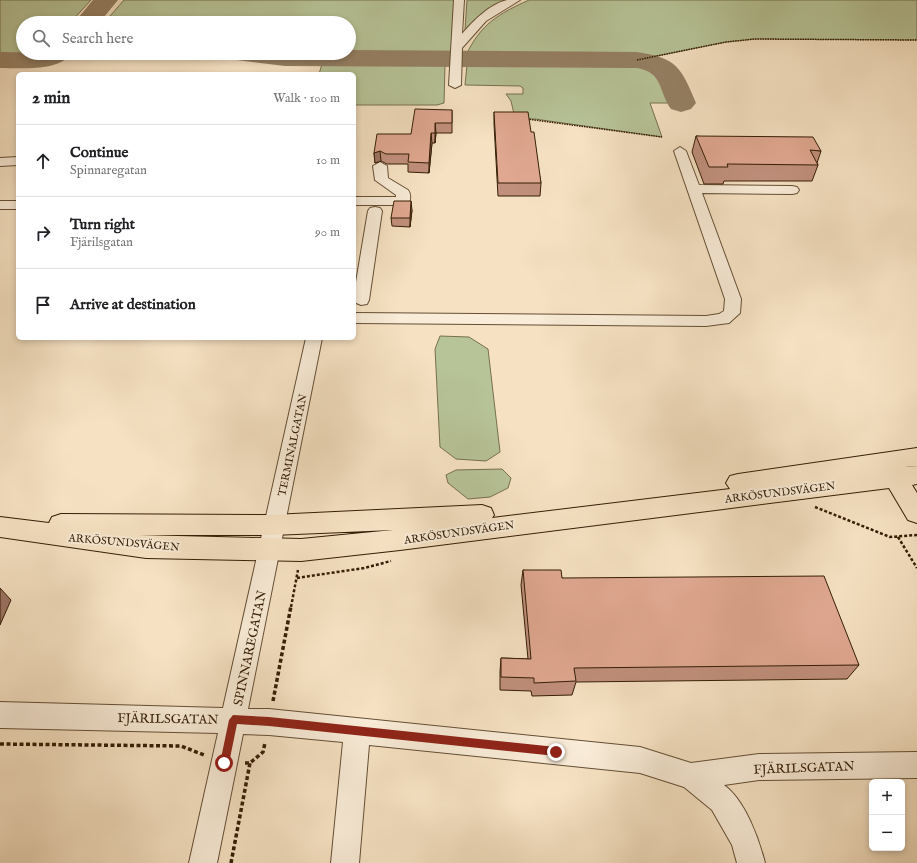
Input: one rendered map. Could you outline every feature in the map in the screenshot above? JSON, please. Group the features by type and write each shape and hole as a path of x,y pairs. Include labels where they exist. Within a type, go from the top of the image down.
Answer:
{"main road":[{"name":"ARKÖSUNDSVÄGEN","path":"0,527 146,547 270,551 301,550 400,540 899,471 917,457"},
{"name":"ARKÖSUNDSVÄGEN","path":"0,516 59,524 137,526 276,524 424,519 610,503 786,475 899,471"},
{"path":"899,471 917,513"}],"street":[{"path":"455,85 459,0"},
{"path":"457,47 474,25 482,18 515,0"},
{"path":"356,318 706,321 723,319 732,313 732,299 680,151"},
{"path":"0,162 16,161"},
{"path":"356,201 409,201 403,193 382,180 380,166"},
{"path":"694,189 792,190"},
{"path":"0,205 16,205"},
{"path":"360,300 361,253 375,211"},
{"name":"TERMINALGATAN","path":"270,551 314,340"},
{"name":"SPINNAREGATAN","path":"204,863 233,720 270,551"},
{"name":"FJÄRILSGATAN","path":"0,715 233,720 640,760 691,776 722,800 745,840 751,863"},
{"path":"345,863 357,731"},
{"name":"FJÄRILSGATAN","path":"691,776 759,767 917,765"}],"path":[{"path":"637,60 726,42 755,39 917,40"},
{"path":"523,119 536,119 662,137"},
{"path":"812,506 890,537 917,535"},
{"path":"898,537 917,568"},
{"path":"297,578 364,568 395,560"},
{"path":"231,863 250,763"}],"green space":[{"path":"0,0 91,0 76,16 16,16 16,54 0,55"},
{"path":"124,0 454,0 451,55 356,54 356,16 110,16"},
{"path":"467,0 510,0 480,16 465,30"},
{"path":"529,0 917,0 917,40 755,39 726,42 637,60 635,57 466,55 478,35 492,21 499,15"},
{"path":"322,64 445,65 444,103 437,105 356,105 356,72 320,72"},
{"path":"467,65 640,67 654,73 663,80 674,103 650,103 662,137 535,119 523,119 514,114 511,101 506,94 523,94 523,88 520,86 465,85"},
{"path":"440,336 469,337 488,349 500,452 486,461 456,459 440,447 435,349"},
{"path":"502,469 511,478 508,488 490,497 468,499 448,483 446,475 456,470"}],"building":[{"path":"415,109 452,110 452,123 435,123 435,133 431,133 429,163 408,162 409,154 386,154 380,151 374,153 377,134 411,134"},
{"path":"494,112 528,112 531,132 534,132 541,183 498,183"},
{"path":"696,136 813,137 821,151 810,150 818,165 727,164 728,167 709,167"},
{"path":"394,201 411,201 410,218 391,218"},
{"path":"523,570 561,570 562,578 824,576 859,665 574,668 576,681 534,683 534,678 501,677 501,658 531,659"}],"taxiway":[{"path":"92,16 106,0"},
{"path":"356,58 637,60 657,64 668,72 681,103"},
{"path":"0,60 16,60"},
{"path":"16,60 23,60"},
{"path":"23,60 38,60"}],"route":[{"path":"224,763 233,720 269,722 556,752"}]}
